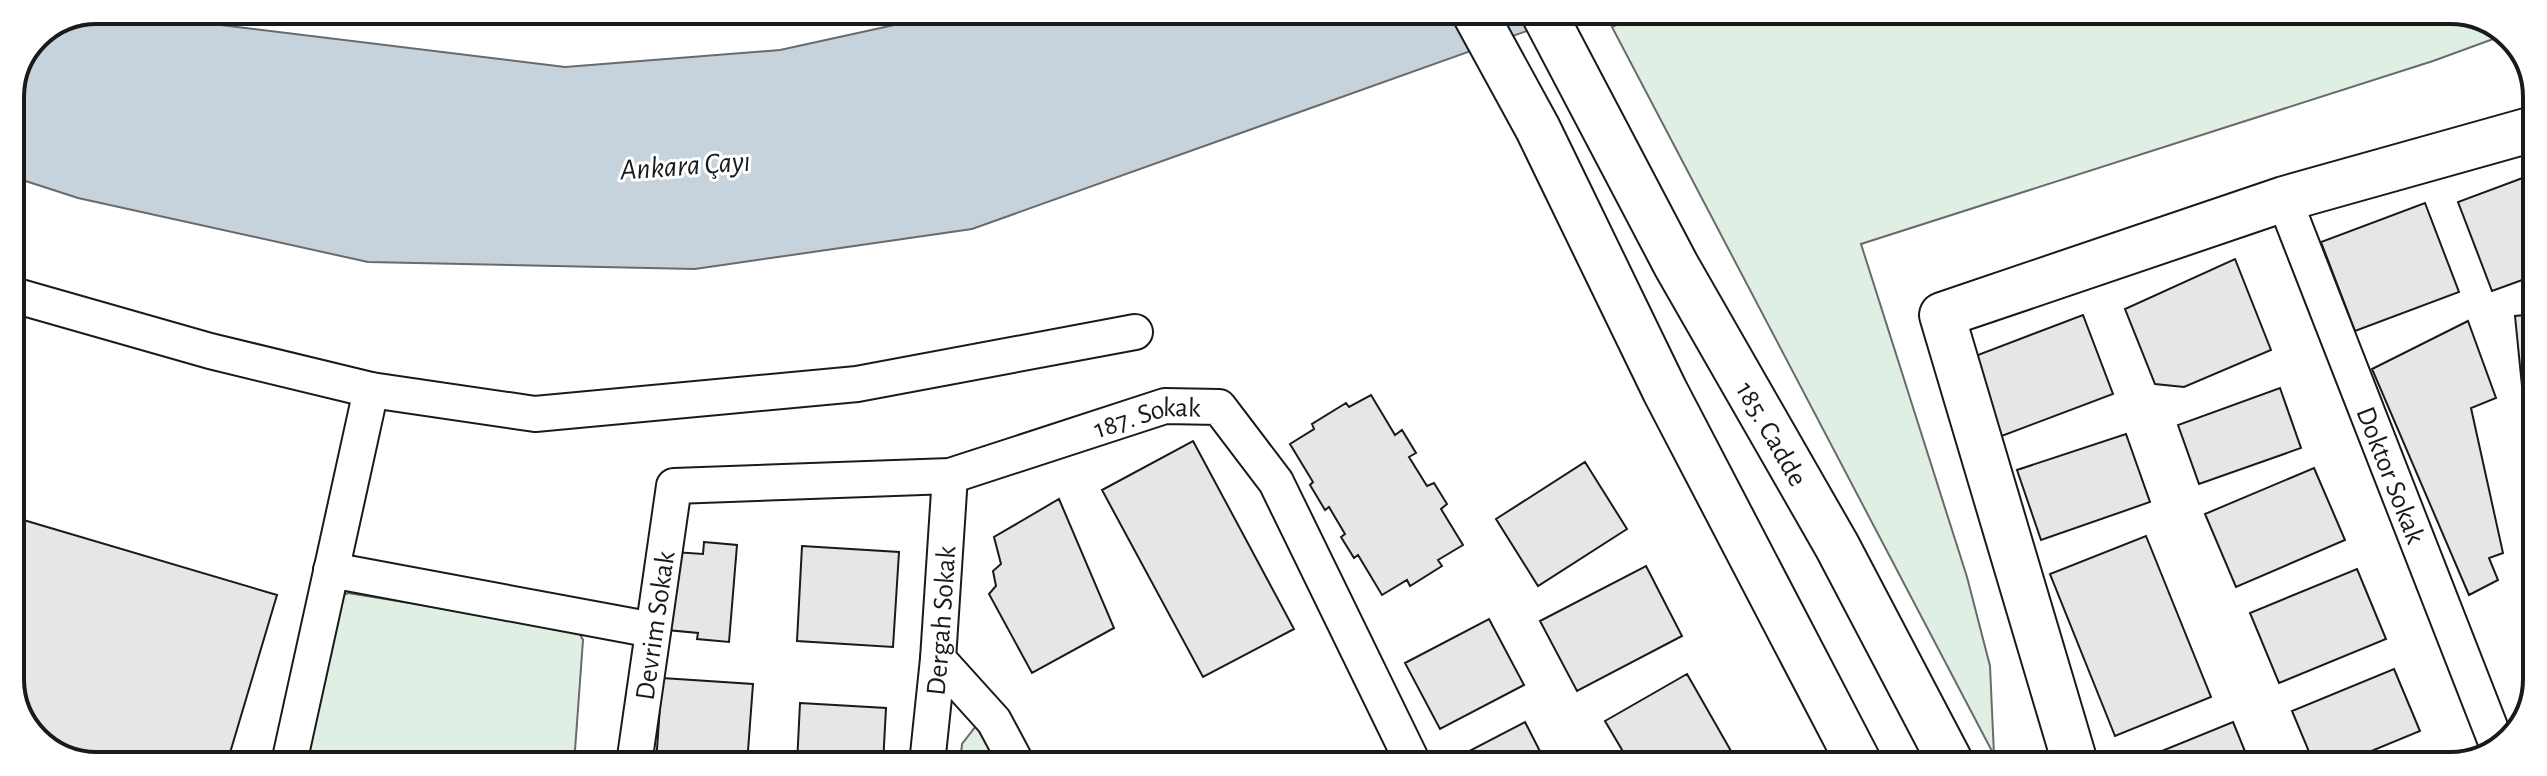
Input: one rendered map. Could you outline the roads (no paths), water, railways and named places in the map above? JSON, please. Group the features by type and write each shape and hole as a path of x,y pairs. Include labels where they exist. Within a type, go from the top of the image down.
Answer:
{"street":[{"path":"1481,24 1538,129 1665,391 1853,752"},
{"name":"185. Cadde","path":"1549,24 1676,265 1837,546 1945,752"},
{"path":"2072,752 1942,315 2284,199 2523,132"},
{"name":"Doktor Sokak","path":"2284,199 2494,738"},
{"path":"24,298 210,351 371,390 535,414 857,384 1135,332"},
{"path":"291,752 371,390"},
{"name":"187. Sokak","path":"674,486 950,476 1165,406 1219,407 1276,482 1408,752"},
{"name":"Dergah Sokak","path":"928,752 938,659 950,476"},
{"name":"Devrim Sokak","path":"636,752 674,486"},
{"path":"331,570 653,630"},
{"path":"938,659 994,721 1011,752"}],"water":[{"name":"Ankara Çayı","path":"212,24 565,67 780,50 899,24 1546,24 972,229 695,269 368,262 78,198 24,181 24,97 30,69 45,45 56,36 83,25"}]}
